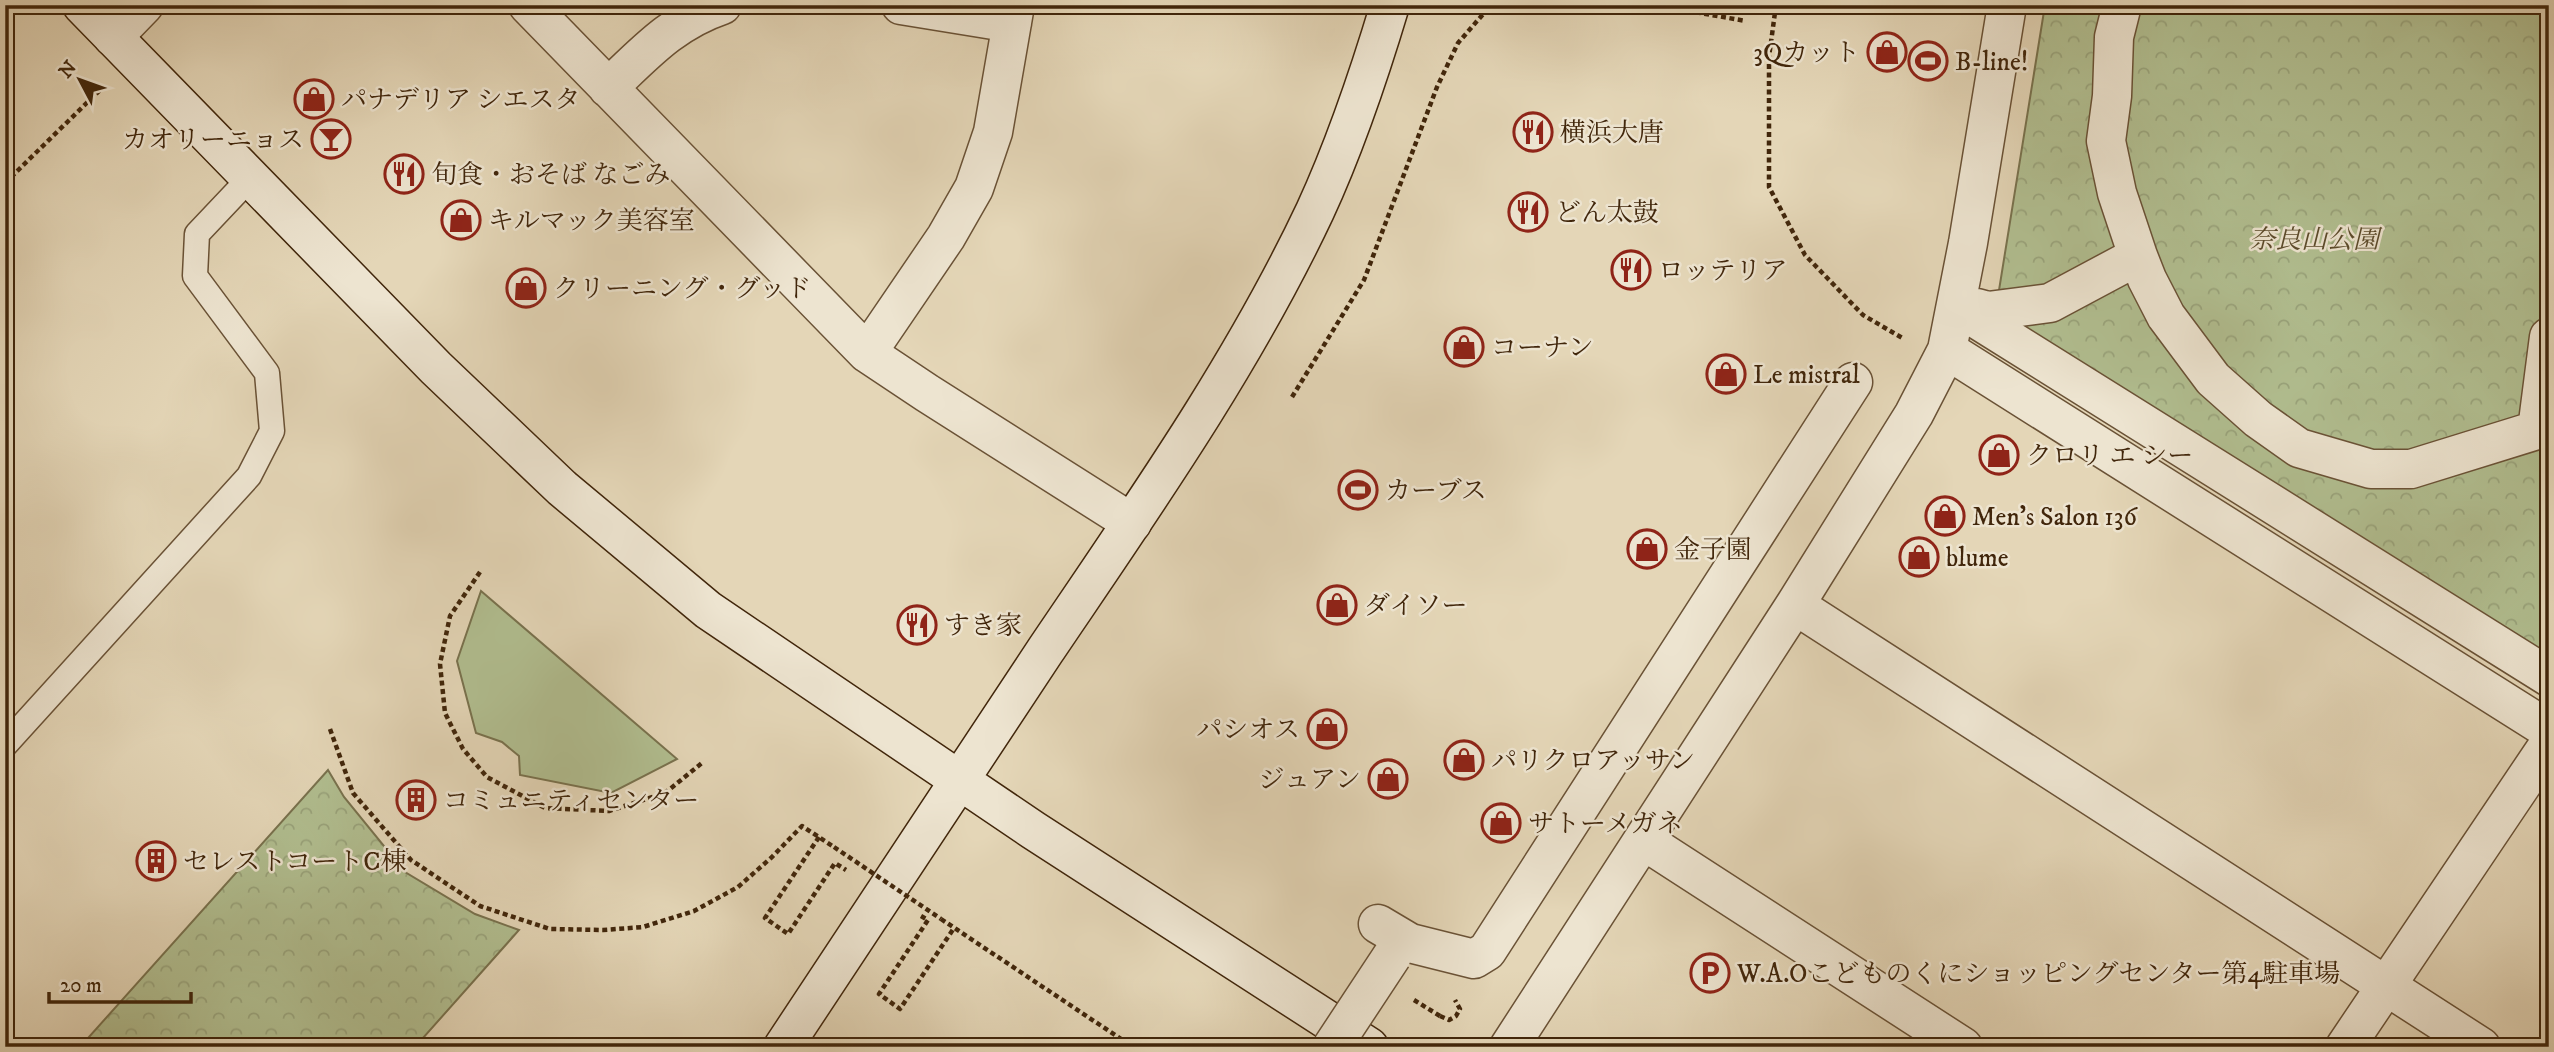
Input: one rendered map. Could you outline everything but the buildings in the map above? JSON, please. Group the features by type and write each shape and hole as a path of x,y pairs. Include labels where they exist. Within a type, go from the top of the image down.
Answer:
{"street":[{"path":"82,5 436,368 562,488 708,610 959,781 1369,1047"},
{"path":"113,37 144,5"},
{"path":"528,5 867,353 1132,523"},
{"path":"608,88 662,36 703,12 722,5"},
{"path":"867,353 946,237 974,188 993,132 1014,14 901,5"},
{"path":"783,1047 1132,523 1231,367 1278,286 1305,231 1361,102 1390,5"},
{"path":"1509,1047 1794,605 1914,414 1944,356 1968,243 2007,5"},
{"path":"2122,5 2114,37 2112,96 2106,141 2117,193 2147,279 2166,316 2213,379 2258,419 2299,448 2371,469 2411,468 2543,434 2549,337"},
{"path":"2138,256 2050,303 1976,313 2549,677"},
{"path":"1944,356 2549,730"},
{"path":"1332,1047 1396,937 1474,959 1487,951 1853,382"},
{"path":"1794,605 2481,1047"},
{"path":"2345,1047 2549,744"},
{"path":"1643,839 1963,1047"}],"lane":[{"path":"5,744 249,476 272,431 267,373 195,276 197,234 250,178"}],"path":[{"path":"1292,397 1364,280 1437,87 1458,43 1491,5"},
{"path":"1654,5 1746,20"},
{"path":"1776,5 1769,57 1769,187 1805,255 1863,315 1944,356"},
{"path":"5,183 103,87"},
{"path":"480,572 450,616 440,664 445,713 463,749 488,777 545,807 609,811 666,793 702,762"},
{"path":"330,729 353,793 411,860 480,906 550,929 603,930 643,927 694,911 737,887 802,826 1133,1047"},
{"path":"819,837 765,918 788,934 835,863 850,873"},
{"path":"928,920 879,994 900,1009 954,928"},
{"path":"1440,1016 1449,1020 1456,1016 1460,1009 1456,1001"}],"green space":[{"name":"奈良山公園","path":"2045,5 2549,5 2549,658 1995,315"},
{"path":"481,591 677,759 611,793 520,775 519,756 502,742 476,733 457,661"},
{"path":"328,770 344,797 405,872 475,914 519,930 415,1047 80,1047"}],"place":[{"name":"3Qカット","path":"1887,52"},
{"name":"B-line!","path":"1928,61"},
{"name":"パナデリア シエスタ","path":"314,99"},
{"name":"横浜大唐","path":"1533,132"},
{"name":"カオリーニョス","path":"331,139"},
{"name":"旬食・おそば なごみ","path":"404,174"},
{"name":"どん太鼓","path":"1528,212"},
{"name":"キルマック美容室","path":"461,220"},
{"name":"ロッテリア","path":"1631,270"},
{"name":"クリーニング・グッド","path":"526,288"},
{"name":"コーナン","path":"1464,347"},
{"name":"Le mistral","path":"1726,374"},
{"name":"クロリ エ シー","path":"1999,455"},
{"name":"カーブス","path":"1358,490"},
{"name":"Men's Salon 136","path":"1945,516"},
{"name":"金子園","path":"1647,549"},
{"name":"blume","path":"1919,557"},
{"name":"ダイソー","path":"1337,605"},
{"name":"すき家","path":"917,625"},
{"name":"パシオス","path":"1327,729"},
{"name":"パリクロアッサン","path":"1464,760"},
{"name":"ジュアン","path":"1388,779"},
{"name":"コミュニティセンター","path":"416,800"},
{"name":"サトーメガネ","path":"1501,823"},
{"name":"セレストコートC棟","path":"156,861"},
{"name":"W.A.Oこどものくにショッピングセンター第4駐車場","path":"1710,973"}]}
